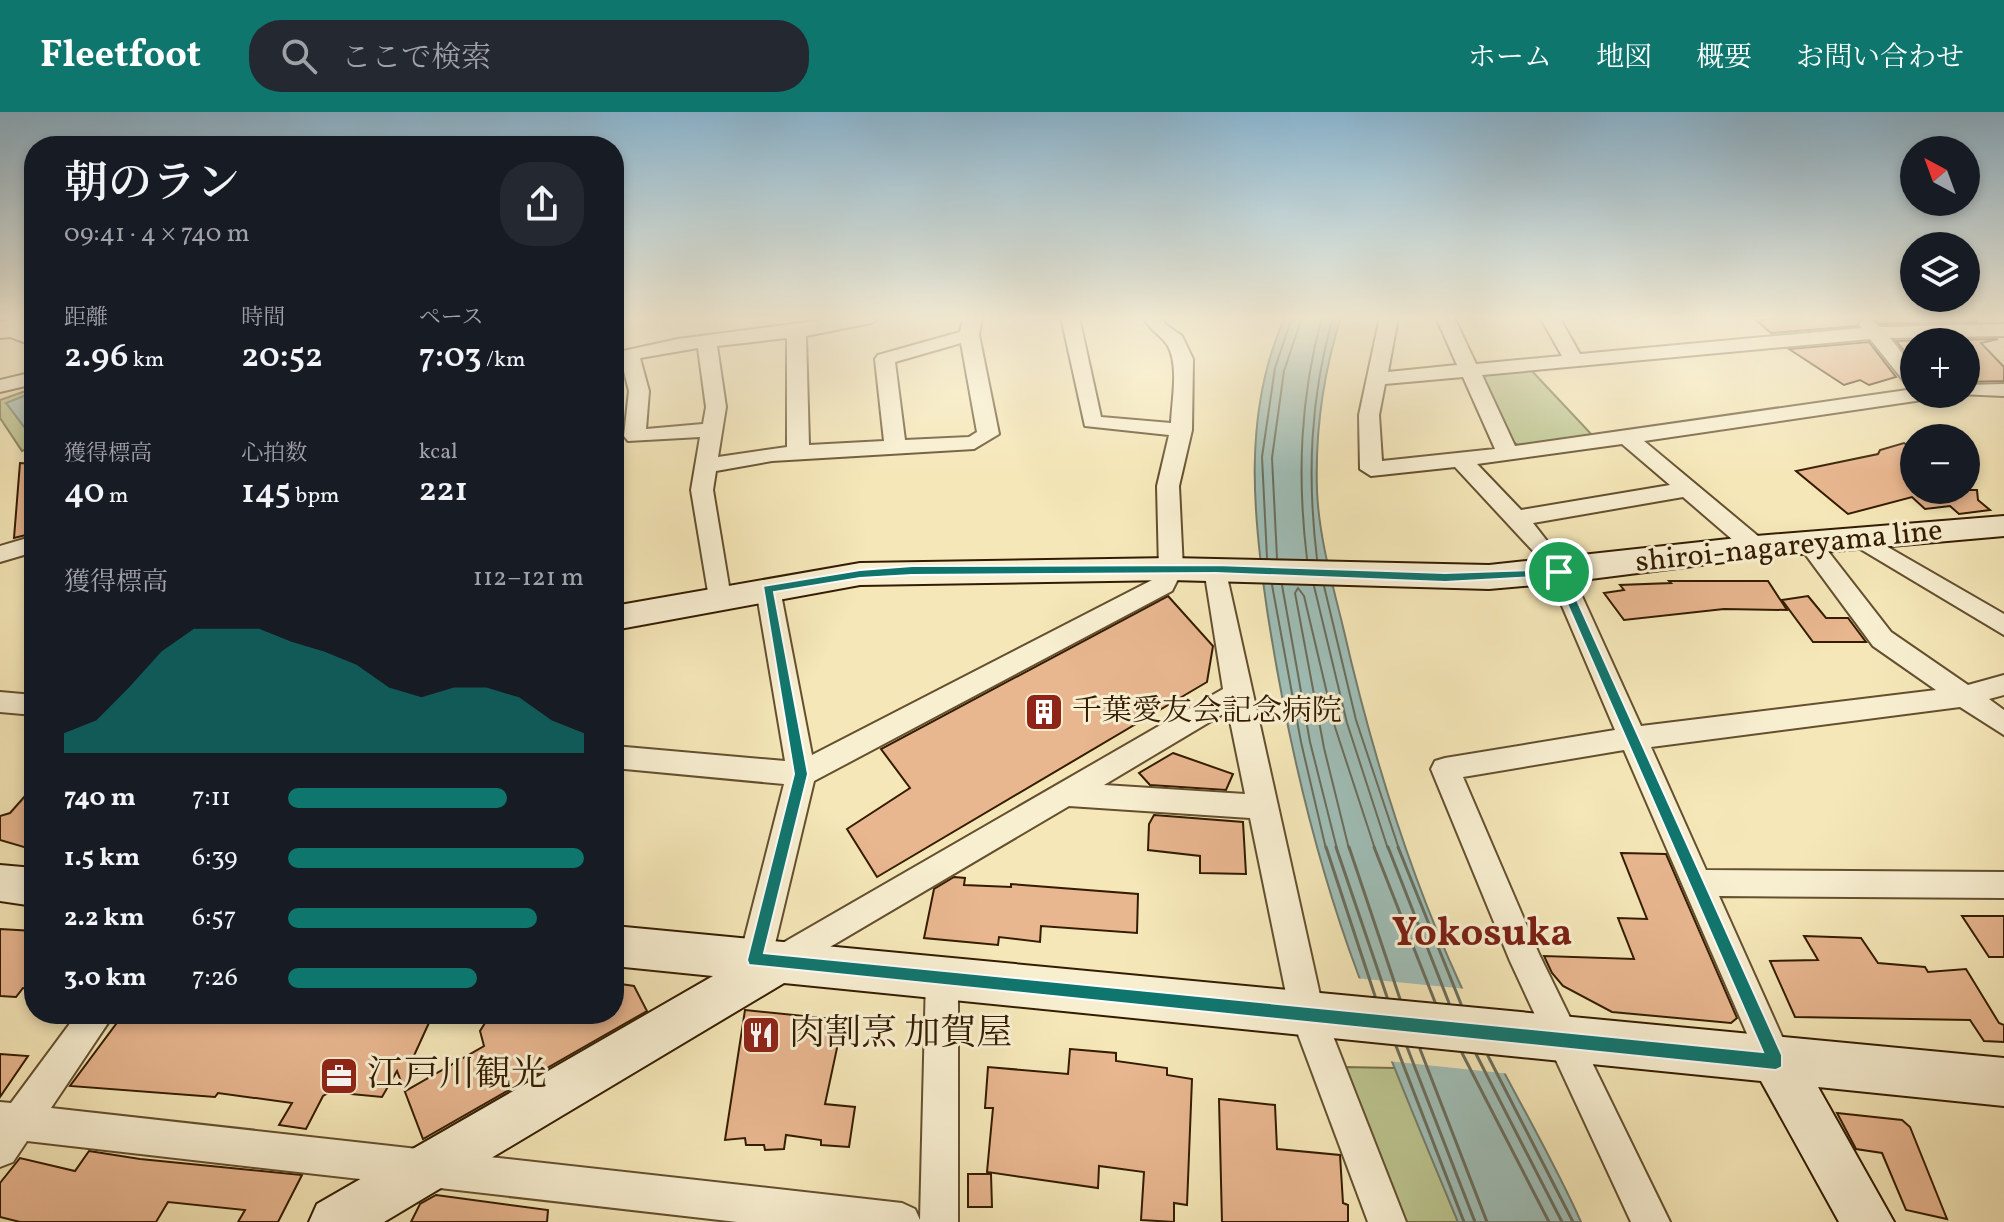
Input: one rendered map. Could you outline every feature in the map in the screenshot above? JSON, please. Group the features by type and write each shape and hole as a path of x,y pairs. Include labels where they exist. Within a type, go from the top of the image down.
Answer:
{"main road":[{"name":"shiroi-nagareyama line","path":"1221,569 1382,577 1559,572 1756,547 2004,526"},
{"path":"624,616 860,574 1221,569"},
{"path":"0,883 24,886"},
{"path":"624,947 2004,1082"},
{"path":"335,1222 767,961"},
{"path":"1776,1061 1868,1222"}],"street":[{"path":"628,369 639,391 635,436 711,430"},
{"path":"711,369 716,407 702,490 719,598"},
{"path":"797,369 798,452"},
{"path":"886,369 895,445"},
{"path":"707,466 798,452 974,443 988,434 978,369"},
{"path":"1081,369 1092,422 1181,430"},
{"path":"624,758 801,774 1163,585 1171,569 1168,486 1181,430 1180,369"},
{"path":"1377,369 1369,415 1371,469 1508,454 1900,397"},
{"path":"1375,379 1468,369 1508,454"},
{"path":"0,386 24,380"},
{"path":"1980,391 2004,390"},
{"path":"1627,437 1756,547"},
{"path":"1461,460 1517,518 1559,572 1776,1061"},
{"path":"1517,518 1688,489"},
{"path":"1860,539 2004,626"},
{"path":"1809,543 1882,639 2004,724"},
{"path":"0,554 24,547"},
{"path":"1221,569 1237,693 1262,807 1317,1014 1387,1222"},
{"path":"767,961 801,774 768,589"},
{"path":"1651,1222 1557,1038 1445,769 1634,738 1962,697 2004,685"},
{"path":"767,961 1237,693"},
{"path":"0,702 24,704"},
{"path":"1062,794 1262,807"},
{"path":"1697,883 2004,885"},
{"path":"939,1222 942,978"},
{"path":"7,1131 89,1024"},
{"path":"7,1131 428,1167 684,1211 902,1222"}],"green space":[{"path":"1531,370 1593,436 1518,445 1510,440 1480,376"},
{"path":"24,392 24,450 0,418 0,400"},
{"path":"1343,1067 1396,1068 1458,1222 1398,1222"}],"water":[{"path":"1267,369 1328,369 1317,447 1320,525 1366,718 1392,809 1441,941 1474,1014 1581,1222 1458,1222 1382,1037 1328,887 1293,752 1276,661 1255,503 1257,427"},
{"path":"24,396 24,427 6,403"}],"pier":[{"path":"1355,978 1467,989 1511,1074 1388,1061"}],"building":[{"path":"1819,369 1890,369 1896,377 1869,385 1860,380 1844,385"},
{"path":"1980,369 2004,369 2004,381 1980,382"},
{"path":"1900,444 1900,500 1848,514 1796,471 1878,454 1880,450"},
{"path":"20,463 24,463 24,536 14,538"},
{"path":"1980,502 1990,510 1959,514 1950,506 1925,509 1920,504"},
{"path":"1669,581 1768,581 1787,610 1724,609 1624,620 1604,593 1624,590 1620,585 1671,583"},
{"name":"千葉愛友会記念病院","path":"1168,596 1213,646 1207,682 877,877 847,829 910,788 881,749"},
{"path":"1808,596 1826,618 1848,618 1866,642 1813,642 1782,600"},
{"path":"1173,753 1233,774 1226,790 1150,785 1139,773"},
{"path":"24,797 24,847 0,840 0,816 10,813"},
{"path":"1154,815 1243,822 1246,874 1200,873 1200,856 1148,850 1149,824"},
{"path":"1621,853 1666,854 1737,1018 1731,1023 1612,1012 1563,986 1552,973 1544,956 1634,959 1618,918 1647,919"},
{"path":"954,877 965,878 964,885 1011,887 1011,884 1138,894 1137,933 1041,926 1040,942 999,937 998,945 924,938 934,889"},
{"path":"1962,916 2004,916 2004,957 1989,957"},
{"path":"0,929 24,930 24,988 16,997 0,996"},
{"path":"1804,936 1861,938 1878,963 1925,967 1928,972 1966,969 1999,1023 2004,1025 2004,1042 1984,1041 1970,1020 1795,1017 1770,961 1818,960"},
{"path":"624,984 634,986 647,1011 423,1139 397,1071 382,1097 330,1092 323,1096 306,1129 279,1125 292,1103 218,1093 215,1097 70,1086 116,1024 428,1024 412,1060 420,1061 407,1090 484,1046 480,1031 484,1024 624,1024"},
{"path":"745,1010 843,1020 825,1104 855,1107 849,1147 821,1145 821,1140 786,1135 784,1149 765,1150 764,1145 746,1145 745,1138 725,1140"},
{"path":"1070,1049 1116,1053 1116,1061 1167,1068 1167,1075 1192,1079 1187,1205 1174,1203 1174,1222 1141,1220 1144,1172 1099,1166 1098,1188 987,1172 993,1108 985,1108 988,1067 1068,1074"},
{"path":"0,1054 28,1056 0,1097"},
{"path":"1219,1099 1275,1105 1277,1149 1340,1155 1343,1203 1348,1205 1348,1222 1222,1222"},
{"path":"1837,1113 1902,1120 1910,1127 1947,1219 1906,1210 1882,1153 1856,1149"},
{"path":"89,1151 302,1175 278,1222 238,1222 245,1210 168,1202 156,1222 20,1222 0,1217 0,1183 20,1158 75,1171"},
{"path":"968,1174 991,1174 992,1207 968,1207"},
{"path":"436,1195 548,1210 547,1222 411,1222 420,1204"}],"place":[{"name":"千葉愛友会記念病院","path":"1044,712"},
{"name":"肉割烹 加賀屋","path":"761,1035"},
{"name":"江戸川観光","path":"339,1076"}],"district":[{"name":"Yokosuka","path":"1482,935"}],"route":[{"path":"1216,569 1445,578 1559,572 1776,1061 755,960 801,774 768,589 860,574 912,571 1216,569"}]}
